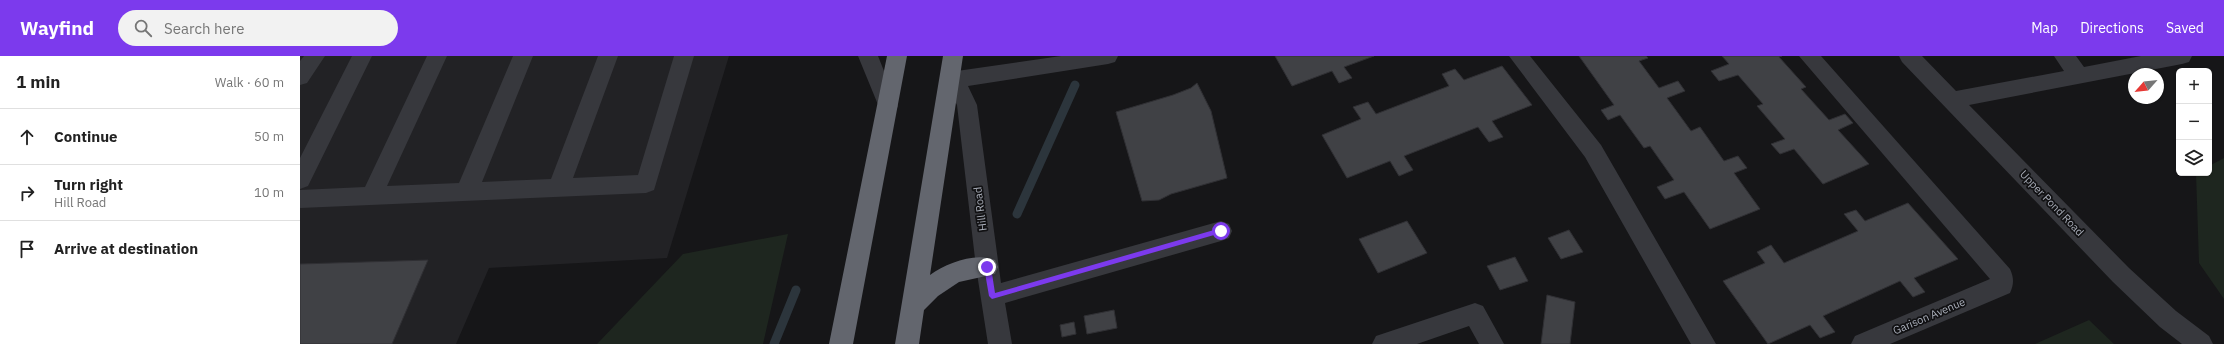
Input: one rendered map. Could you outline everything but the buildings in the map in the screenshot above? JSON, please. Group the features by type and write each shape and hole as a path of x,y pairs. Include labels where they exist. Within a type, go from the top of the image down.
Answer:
{"highway":[{"path":"841,344 897,56"},
{"path":"907,344 954,56"},
{"path":"913,306 933,284 950,274 966,269 987,267"}],"street":[{"path":"300,77 315,56"},
{"path":"300,180 362,56"},
{"path":"372,195 437,56"},
{"path":"467,191 523,56"},
{"path":"559,187 608,56"},
{"path":"300,198 646,184 684,56"},
{"path":"868,56 888,106"},
{"path":"950,79 982,77 1070,59 1108,56"},
{"path":"1519,56 1593,151 1704,344"},
{"name":"Garison Avenue","path":"1809,56 2002,276 2002,286 1863,344"},
{"name":"Upper Pond Road","path":"1909,56 2122,275 2168,319 2200,344"},
{"path":"2064,56 2078,75"},
{"path":"1952,100 2182,56"},
{"name":"Hill Road","path":"950,79 959,88 967,105 987,267 1000,344"},
{"path":"992,296 1221,231"},
{"path":"1384,344 1475,314 1492,344"}],"shaded area":[{"path":"300,56 729,56 667,258 489,268 456,344 300,344"},
{"path":"2224,158 2224,299 2199,263 2196,176 2212,176 2212,164"},
{"path":"788,234 763,344 597,344 683,254"},
{"path":"2089,320 2114,344 2035,344"}],"waterway":[{"path":"1017,214 1075,85"},
{"path":"774,344 796,290"}],"route":[{"path":"987,267 992,296 1221,231"}]}
